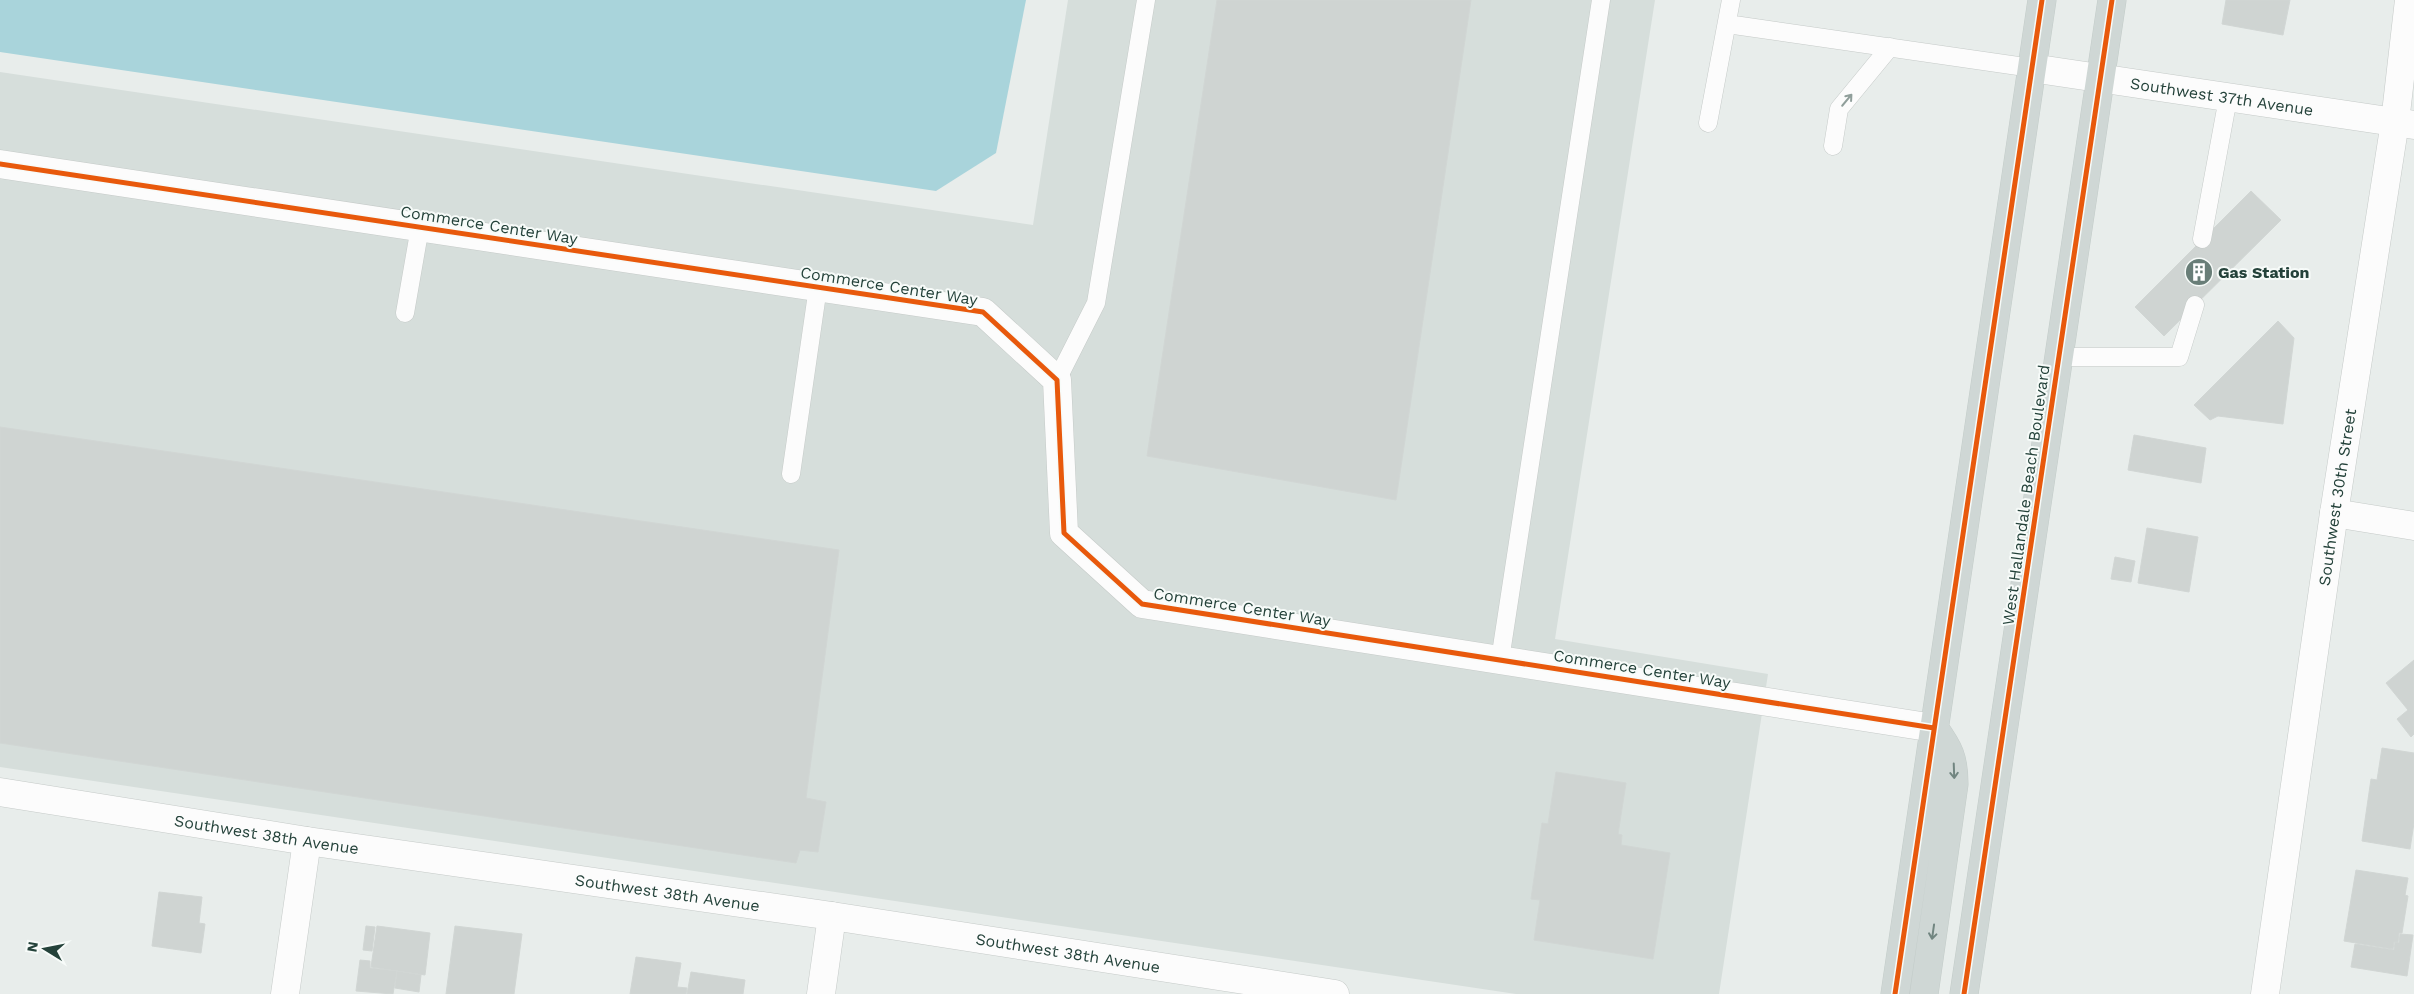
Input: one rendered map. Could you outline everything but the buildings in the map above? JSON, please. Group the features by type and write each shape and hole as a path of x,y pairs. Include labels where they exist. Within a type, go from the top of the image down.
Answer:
{"main road":[{"path":"1896,994 2042,0"},
{"name":"West Hallandale Beach Boulevard","path":"1964,994 2112,0"},
{"path":"1924,994 1954,784 1954,764 1949,748 1934,728"}],"street":[{"name":"Southwest 30th Street","path":"2265,994 2334,513 2404,124 2409,0"},
{"name":"Southwest 37th Avenue","path":"2032,68 2404,124"},
{"name":"Commerce Center Way","path":"0,164 983,312 1056,380 1064,533 1142,604 1934,728"},
{"path":"2334,513 2414,526"},
{"name":"Southwest 38th Avenue","path":"0,792 307,841 832,916 1335,994"},
{"path":"285,994 307,841"},
{"path":"821,994 832,916"}],"lane":[{"path":"1056,380 1096,303 1146,0"},
{"path":"1500,660 1601,0"},
{"path":"1708,123 1731,0"},
{"path":"1727,24 2032,68"},
{"path":"1833,146 1839,109 1890,47"},
{"path":"2202,239 2228,98"},
{"path":"405,313 420,227"},
{"path":"791,474 818,287"},
{"path":"2059,357 2179,357 2195,305"}],"shaded area":[{"path":"1068,0 1655,0 1555,639 1768,674 1719,994 1516,994 0,767 0,72 1033,225"}],"water":[{"path":"0,0 1026,0 996,153 936,191 0,52"}],"cycle path":[{"path":"1895,994 2042,0"},
{"path":"1964,994 2112,0"},
{"path":"0,164 983,312 1057,380 1064,533 1142,604 1934,728"}],"place":[{"name":"Gas Station","path":"2199,272"}]}
